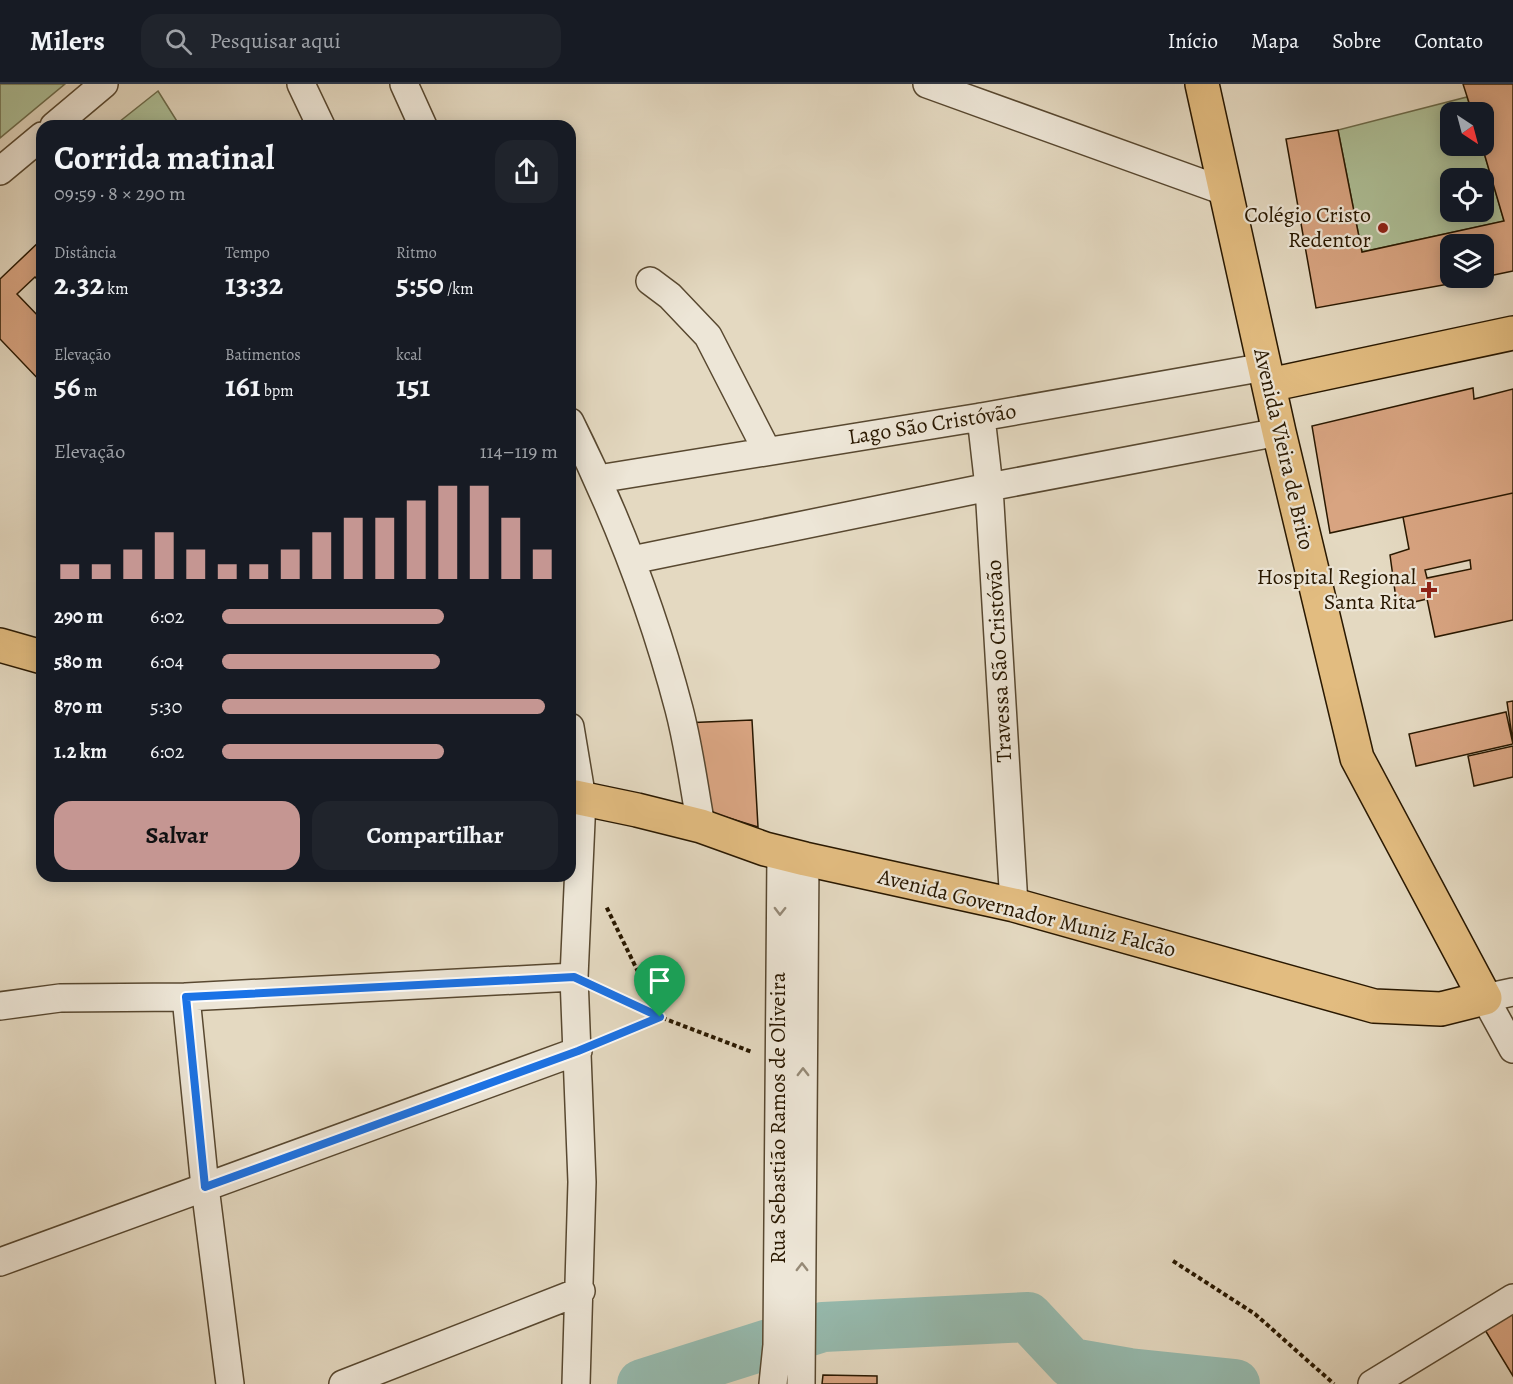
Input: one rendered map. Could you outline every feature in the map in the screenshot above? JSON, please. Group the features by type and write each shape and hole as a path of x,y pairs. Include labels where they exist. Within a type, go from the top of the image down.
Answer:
{"main road":[{"name":"Avenida Vieira de Brito","path":"1202,84 1279,432 1357,758 1499,995"},
{"path":"1267,376 1513,333"},
{"path":"0,645 36,655"},
{"name":"Avenida Governador Muniz Falcão","path":"576,798 701,826 793,856 1014,905 1374,1006 1441,1009 1499,995"}],"street":[{"path":"61,120 104,84"},
{"path":"301,84 318,120"},
{"path":"404,84 420,120"},
{"path":"927,84 1224,191"},
{"path":"0,171 36,141"},
{"path":"650,281 670,296 708,336 767,451"},
{"name":"Lago São Cristóvão","path":"598,479 981,417 1267,376"},
{"name":"Travessa São Cristóvão","path":"981,417 989,487 1014,905"},
{"path":"632,560 989,487 1279,432"},
{"path":"576,434 598,479 632,560 679,710 701,826"},
{"name":"Rua Sebastião Ramos de Oliveira","path":"793,856 778,1062 776,1309 793,1336"},
{"name":"Rua Sebastião Ramos de Oliveira","path":"793,856 793,1336 801,1384"},
{"path":"575,882 574,977 582,1182 581,1291 576,1384"},
{"path":"0,1006 60,998 186,997 574,977"},
{"path":"1499,995 1513,1049"},
{"path":"186,997 205,1187 230,1384"},
{"path":"0,1262 578,1051"},
{"path":"343,1384 581,1291"},
{"path":"1372,1384 1513,1298"},
{"name":"Rua Sebastião Ramos de Oliveira","path":"773,1384 793,1336"}],"path":[{"path":"605,905 660,1017"},
{"path":"574,977 660,1017 778,1062"},
{"path":"578,1051 660,1017"},
{"path":"1173,1261 1255,1314 1334,1384"}],"green space":[{"path":"0,84 65,84 0,138"},
{"path":"158,91 176,120 122,120"},
{"path":"1467,97 1469,102 1447,102"},
{"path":"1440,104 1440,156 1485,156 1488,168 1440,168 1440,222 1494,222 1494,187 1504,221 1362,252 1338,130"}],"building":[{"path":"1463,84 1513,84 1513,271 1494,275 1494,234 1444,234 1504,221 1494,187 1494,168 1488,168 1485,156 1494,156 1494,102 1469,102"},
{"path":"1338,130 1362,252 1440,235 1440,286 1316,308 1286,139"},
{"path":"36,245 36,278 17,294 36,314 36,377 0,339 0,279"},
{"path":"1473,388 1474,399 1513,389 1513,493 1330,533 1312,426"},
{"path":"1513,493 1513,620 1435,637 1427,599 1397,606 1390,555 1409,549 1403,517","holes":["1470,560 1471,569 1427,578 1425,570"]},
{"path":"1513,701 1513,743 1507,702"},
{"path":"1506,712 1513,744 1416,766 1409,734"},
{"path":"752,720 758,827 706,811 683,723"},
{"path":"1513,746 1513,777 1474,786 1468,756"},
{"path":"1513,1306 1513,1376 1482,1325"},
{"path":"823,1375 877,1376 877,1384 822,1384"}],"waterway":[{"path":"642,1384 823,1327 1028,1317 1071,1363 1129,1373 1235,1384"}],"place":[{"name":"Colégio Cristo Redentor","path":"1383,228"},
{"name":"Hospital Regional Santa Rita","path":"1429,590"}],"route":[{"path":"574,977 660,1017 578,1051 205,1187 186,997 574,977"}]}
